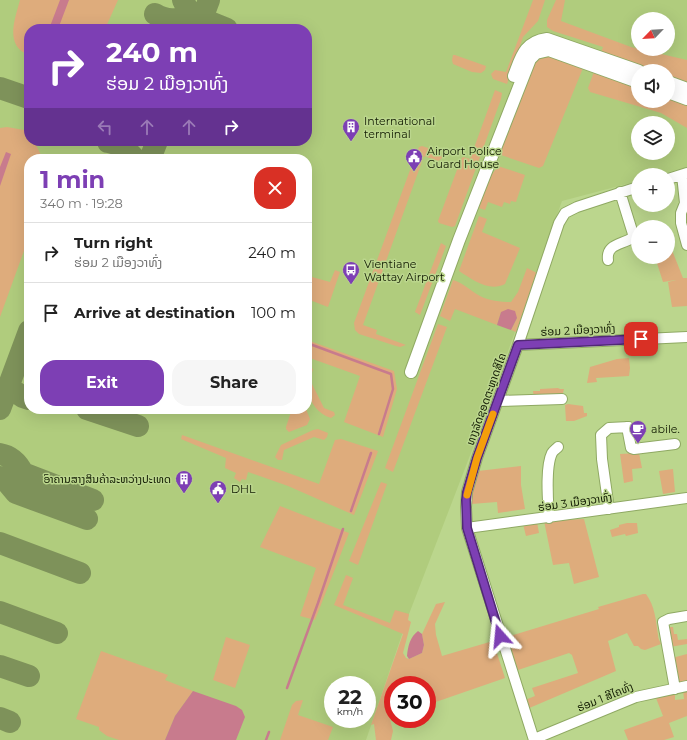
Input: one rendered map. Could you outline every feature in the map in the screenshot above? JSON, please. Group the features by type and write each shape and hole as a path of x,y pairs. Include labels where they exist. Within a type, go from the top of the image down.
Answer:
{"street":[{"path":"411,372 459,240 530,59 536,53 549,50 631,69"},
{"path":"591,60 631,79"},
{"path":"675,84 687,88"},
{"path":"675,94 687,98"},
{"path":"684,174 685,203 681,213 681,222 687,245"},
{"name":"ທາງລັດຊອດຕະຫຼາດສີໄຄ","path":"534,740 467,528 467,492 477,458 518,345 559,222 565,213 576,206 631,189"},
{"path":"608,260 607,254 609,250 632,238 633,234 620,192"},
{"name":"ຮ່ອມ 2 ເມືອງວາທົ່ງ","path":"518,345 687,337"},
{"path":"498,401 562,399"},
{"path":"609,509 602,458 601,435 609,428 628,428 631,448 634,449 675,444"},
{"path":"549,518 548,481 550,461 552,452 558,446"},
{"name":"ຮ່ອມ 3 ເມືອງວາທົ່ງ","path":"467,528 687,498"},
{"path":"675,689 663,622 669,619 687,616"},
{"name":"ຮ່ອມ 1 ສີໄຄທົ່ງ","path":"534,740 636,697 687,686"}],"shaded area":[{"path":"0,0 687,0 687,167 675,170 675,168 631,168 631,183 562,201 479,432 409,614 388,676 384,676 384,687 376,711 376,676 324,676 324,728 370,728 366,740 0,740"},
{"path":"20,0 118,0 107,24 24,24 24,52 16,45 14,39 13,31"},
{"path":"60,0 69,0 60,24 51,24"},
{"path":"533,0 545,0 538,21 523,37 507,84 493,79 491,74 495,70 506,72"},
{"path":"556,0 565,0 561,21 631,47 631,56 670,56 687,60 687,128 675,121 675,116 666,116 644,108 675,108 675,64 631,64 631,104 590,92 588,88 603,47 553,31 547,27 547,20"},
{"path":"453,55 486,66 485,70 481,73 472,72 453,64"},
{"path":"547,56 554,57 583,68 543,166 539,168 498,154 533,64 538,59"},
{"path":"495,90 502,93 501,99 455,226 452,227 439,223 438,221 461,159 463,157 470,159"},
{"path":"7,127 24,130 24,146 36,146 40,154 24,154 24,251 0,317 0,128"},
{"path":"422,146 437,151 442,158 438,161 424,156 363,325 377,330 376,334 406,345 400,347 359,334 355,330 354,323 417,151 419,147"},
{"path":"6,152 11,154 0,186 0,167"},
{"path":"498,166 525,175 516,202 511,201 510,204 504,202 502,207 488,202 485,210 479,208 488,180"},
{"path":"479,216 487,219 482,232 520,248 505,284 499,286 493,287 481,284 459,271"},
{"path":"441,243 446,246 420,315 415,312"},
{"path":"675,258 683,278 687,278 687,306 672,307 668,282 676,280 663,282 657,264 675,264"},
{"path":"527,268 537,273 516,332 511,330 517,318 501,312 497,325 455,309 450,321 440,316 453,280 461,283 484,298 496,301 511,302 518,292"},
{"path":"335,270 340,272 328,307 312,301 312,277 330,282"},
{"path":"508,309 515,311 517,318 511,330 497,325 501,312"},
{"path":"438,324 447,327 393,472 385,468"},
{"path":"312,342 394,371 397,389 383,437 344,422 360,376 312,359"},
{"path":"629,358 629,376 596,378 597,382 587,383 590,367 617,359"},
{"path":"312,384 324,408 334,412 335,415 331,418 326,416 312,403"},
{"path":"558,388 564,389 562,397 534,398 533,391"},
{"path":"565,405 583,406 584,413 587,413 587,416 574,421 566,421"},
{"path":"290,414 308,414 310,419 307,425 289,432 286,427"},
{"path":"318,429 328,433 324,440 314,437 284,450 282,460 278,460 275,457 281,445"},
{"path":"182,435 319,484 335,440 341,439 378,451 354,515 288,486 248,472 246,480 242,479 240,482 234,478 236,473 225,468 226,458 181,439"},
{"path":"639,453 642,468 632,469 633,481 624,483 620,454"},
{"path":"521,466 521,485 525,509 498,513 497,502 471,504 478,471"},
{"path":"673,469 675,492 663,494 659,471"},
{"path":"381,482 387,484 358,565 349,561"},
{"path":"280,506 349,533 315,620 300,616 316,568 260,547"},
{"path":"584,519 599,577 574,584 569,563 553,565 544,521"},
{"path":"537,522 539,533 526,536 523,524"},
{"path":"627,523 637,523 638,533 612,537 610,530"},
{"path":"346,575 353,578 343,605 390,623 395,610 409,614 408,620 411,622 403,653 406,658 409,659 422,653 424,645 422,634 436,604 445,602 435,624 436,635 442,656 493,641 505,678 436,702 436,676 388,676 403,634 334,605"},
{"path":"646,594 653,609 656,619 658,638 661,644 645,650 641,649 638,646 634,646 627,633 608,641 616,671 527,709 525,700 535,696 532,688 578,673 572,655 569,653 518,670 507,640 510,636"},
{"path":"666,627 673,627 674,634 677,634 678,640 687,639 687,644 670,647"},
{"path":"418,631 422,634 424,645 422,653 409,659 407,656 409,645 411,639"},
{"path":"226,637 250,645 235,688 213,680"},
{"path":"101,651 168,675 165,680 193,691 175,716 165,740 119,740 107,736 99,730 99,727 76,719"},
{"path":"687,654 687,681 677,684 672,658"},
{"path":"384,688 384,728 392,728 391,740 376,740 374,728 376,728 376,711"},
{"path":"687,689 687,716 669,723 674,737 664,740 628,740 624,730 663,716 656,698 675,694 675,700 684,699 683,690"},
{"path":"193,691 236,706 242,710 245,717 236,740 165,740 175,716"},
{"path":"303,700 298,715 324,724 324,728 333,728 328,740 280,740 292,705 296,701"}],"waterway":[{"path":"312,345 391,374 393,389 379,434"},
{"path":"351,511 371,453"},
{"path":"287,688 343,529"},
{"path":"266,740 269,732"}],"taxiway":[{"path":"183,0 190,14 215,24"},
{"path":"200,24 209,0"},
{"path":"155,14 168,19 181,18 190,14"},
{"path":"0,88 24,96"},
{"path":"120,146 131,154"},
{"path":"152,154 155,146"},
{"path":"0,409 24,344"},
{"path":"8,387 24,397"},
{"path":"102,414 138,426"},
{"path":"0,454 8,456 14,460 23,473 93,500"},
{"path":"0,477 6,481 16,493 87,519"},
{"path":"0,543 80,573"},
{"path":"0,612 57,633"},
{"path":"0,666 29,676"},
{"path":"0,718 10,722"}],"slow traffic":[{"path":"467,495 477,458 493,414"}],"place":[{"name":"International terminal","path":"351,142"},
{"name":"Airport Police Guard House","path":"414,172"},
{"name":"Vientiane Wattay Airport","path":"351,285"},
{"name":"abile.","path":"638,444"},
{"name":"ົອາຄານສາງສິນຄ້າລະຫວ່າງປະເທດ","path":"184,494"},
{"name":"DHL","path":"218,504"}],"route":[{"path":"500,636 467,528 466,500 477,458 518,345 641,339"}]}
